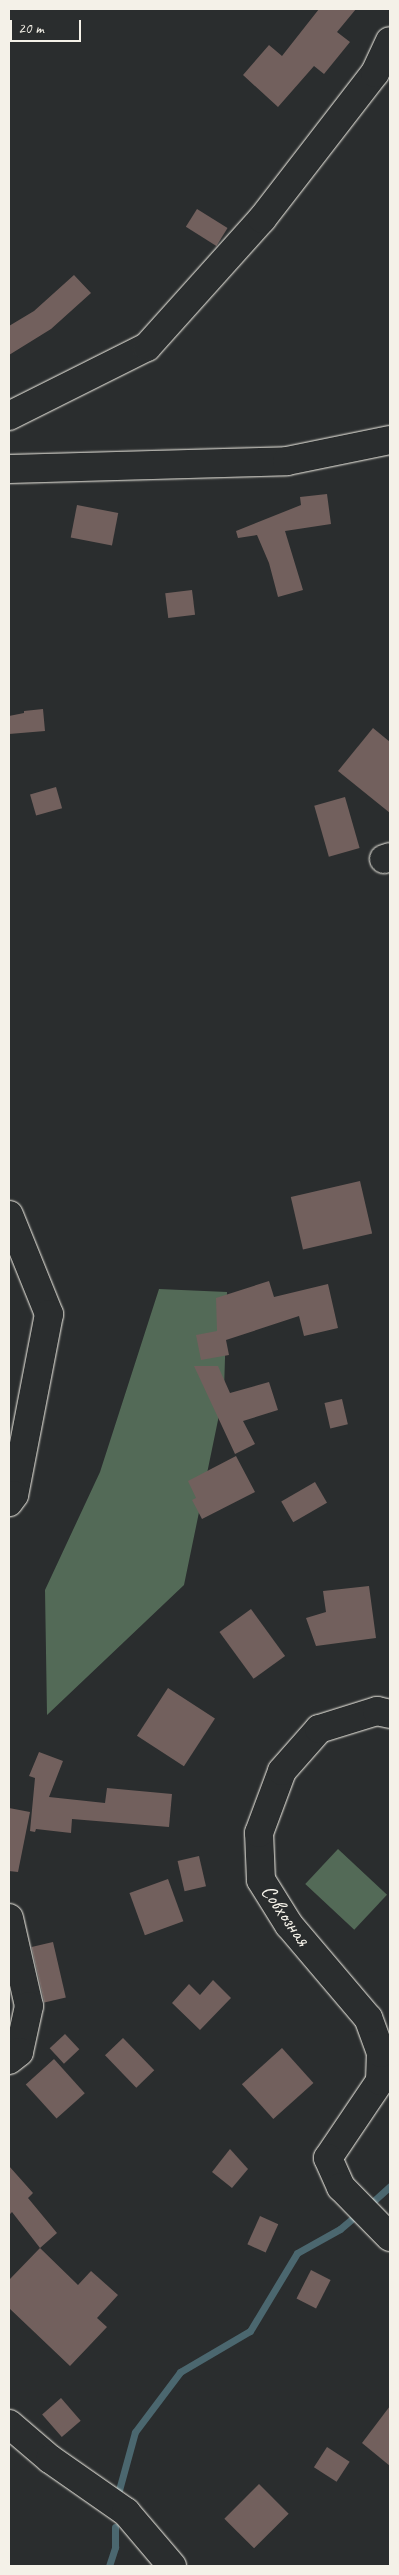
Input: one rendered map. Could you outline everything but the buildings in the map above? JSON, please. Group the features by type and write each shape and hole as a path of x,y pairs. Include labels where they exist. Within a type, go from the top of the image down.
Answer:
{"street":[{"path":"9,416 147,348 262,219 375,73 390,41"},
{"path":"9,469 287,461 390,440"},
{"path":"9,1215 49,1314 14,1495 9,1502"},
{"name":"Совхозная","path":"390,1714 377,1711 318,1729 282,1771 259,1833 261,1880 288,1925 368,2018 380,2053 385,2078 328,2158 341,2187 390,2237"},
{"path":"9,1918 29,2006 19,2052 9,2060"},
{"path":"9,2404 50,2459"},
{"path":"9,2424 50,2459 126,2512 172,2566"}],"green space":[{"path":"159,1289 227,1292 224,1391 184,1585 47,1715 45,1590 100,1472"},
{"path":"338,1849 387,1895 354,1930 305,1884"}],"waterway":[{"path":"368,2206 390,2186"},
{"path":"119,2490 135,2432 180,2372 250,2331 297,2253 340,2229 359,2213"},
{"path":"109,2566 115,2547 115,2527"}]}
